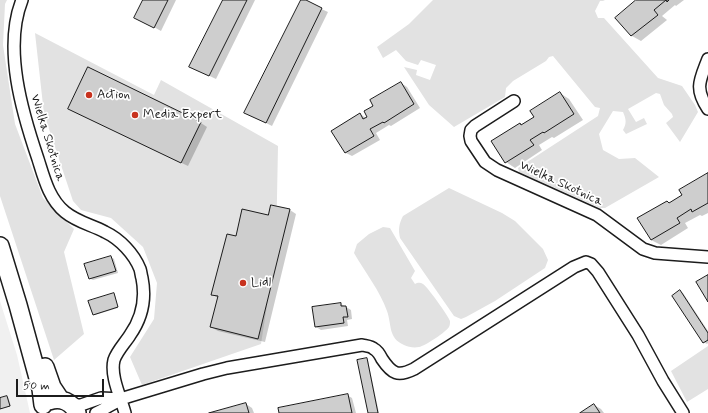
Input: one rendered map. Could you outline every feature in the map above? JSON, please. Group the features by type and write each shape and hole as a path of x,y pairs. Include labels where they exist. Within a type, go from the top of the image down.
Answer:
{"main road":[{"path":"0,246 41,389 41,409"},
{"path":"18,305 52,387 70,406"},
{"path":"41,409 51,400 70,406"}],"street":[{"name":"Wielka Skotnica","path":"22,0 14,34 16,77 23,113 49,190 55,202 72,218 106,232 120,242 132,255 140,269 144,296 142,310 137,324 119,349 114,361 114,374 125,413"},
{"path":"708,59 699,82 701,96 708,109"},
{"name":"Wielka Skotnica","path":"514,101 470,130 471,141 485,162 497,170 597,216 643,249 655,253 708,257"},
{"path":"96,413 120,399 203,374 227,368 362,345 374,348 392,371 398,374 404,374 574,267 586,262 592,264 598,272 638,335 663,381 683,413"},
{"path":"70,406 81,405 101,398 120,399"}],"shaded area":[{"path":"0,0 7,0 5,4 3,45 15,124 43,198 74,229 64,252 84,334 54,360 0,196"},
{"path":"433,0 605,0 600,1 595,11 598,18 604,18 658,78 682,86 698,112 680,142 666,123 673,117 664,105 660,94 656,93 628,109 636,122 644,118 647,124 626,134 623,130 626,121 623,112 613,111 599,134 603,150 619,159 635,158 659,177 605,208 600,208 519,172 518,168 598,116 600,108 595,107 553,56 549,57 546,61 513,81 506,88 505,97 454,127 429,105 404,67 417,70 416,75 430,80 436,65 421,60 418,65 406,61 396,50 383,58 377,47 409,24"},
{"path":"35,33 154,95 161,80 278,146 276,248 261,344 142,385 130,357 154,319 157,283 143,247 111,218 81,210 73,201 44,114"},
{"path":"449,188 502,213 515,221 543,249 548,260 545,268 495,301 461,319 454,316 400,238 399,232 403,216"},
{"path":"383,227 390,228 415,271 411,278 415,284 421,283 425,286 438,302 450,321 449,327 444,332 430,342 419,347 406,346 395,339 391,331 389,316 384,304 354,253 357,244 369,234"},
{"path":"0,301 17,355 30,413 0,413"},
{"path":"708,346 708,389 687,402 671,371"}],"building":[{"path":"143,0 168,0 154,28 134,18"},
{"path":"223,0 247,0 209,76 189,67"},
{"path":"301,0 306,0 322,8 266,123 244,113"},
{"path":"636,0 666,0 654,10 658,15 631,36 615,18"},
{"name":"Media Expert","path":"88,67 201,122 181,163 68,109"},
{"path":"401,82 414,104 384,123 383,122 370,129 374,136 345,153 331,131 360,113 363,119 367,117 364,111 373,106 370,100"},
{"path":"560,92 574,114 530,140 534,145 505,163 491,141 520,123 521,125 534,117 530,111"},
{"path":"708,173 708,203 692,212 691,209 677,218 680,223 651,240 637,218 667,201 669,203 682,195 679,190"},
{"name":"Lidl","path":"271,205 290,209 258,339 210,327 218,296 211,295 227,234 236,236 242,209 268,215"},
{"path":"111,256 116,271 89,279 84,264"},
{"path":"708,275 708,302 696,282"},
{"path":"680,290 708,333 708,340 703,343 672,296"},
{"path":"114,293 118,307 93,315 88,301"},
{"path":"341,303 341,306 346,306 348,317 343,317 344,323 315,327 312,307"},
{"path":"367,358 378,413 368,413 357,360"},
{"path":"348,394 352,413 279,413 278,408"},
{"path":"7,396 10,406 0,409 0,398"},
{"path":"246,403 249,413 209,413"},
{"path":"594,404 600,413 580,413"}],"place":[{"name":"Action","path":"89,95"},
{"name":"Media Expert","path":"135,115"},
{"name":"Lidl","path":"243,283"}]}
